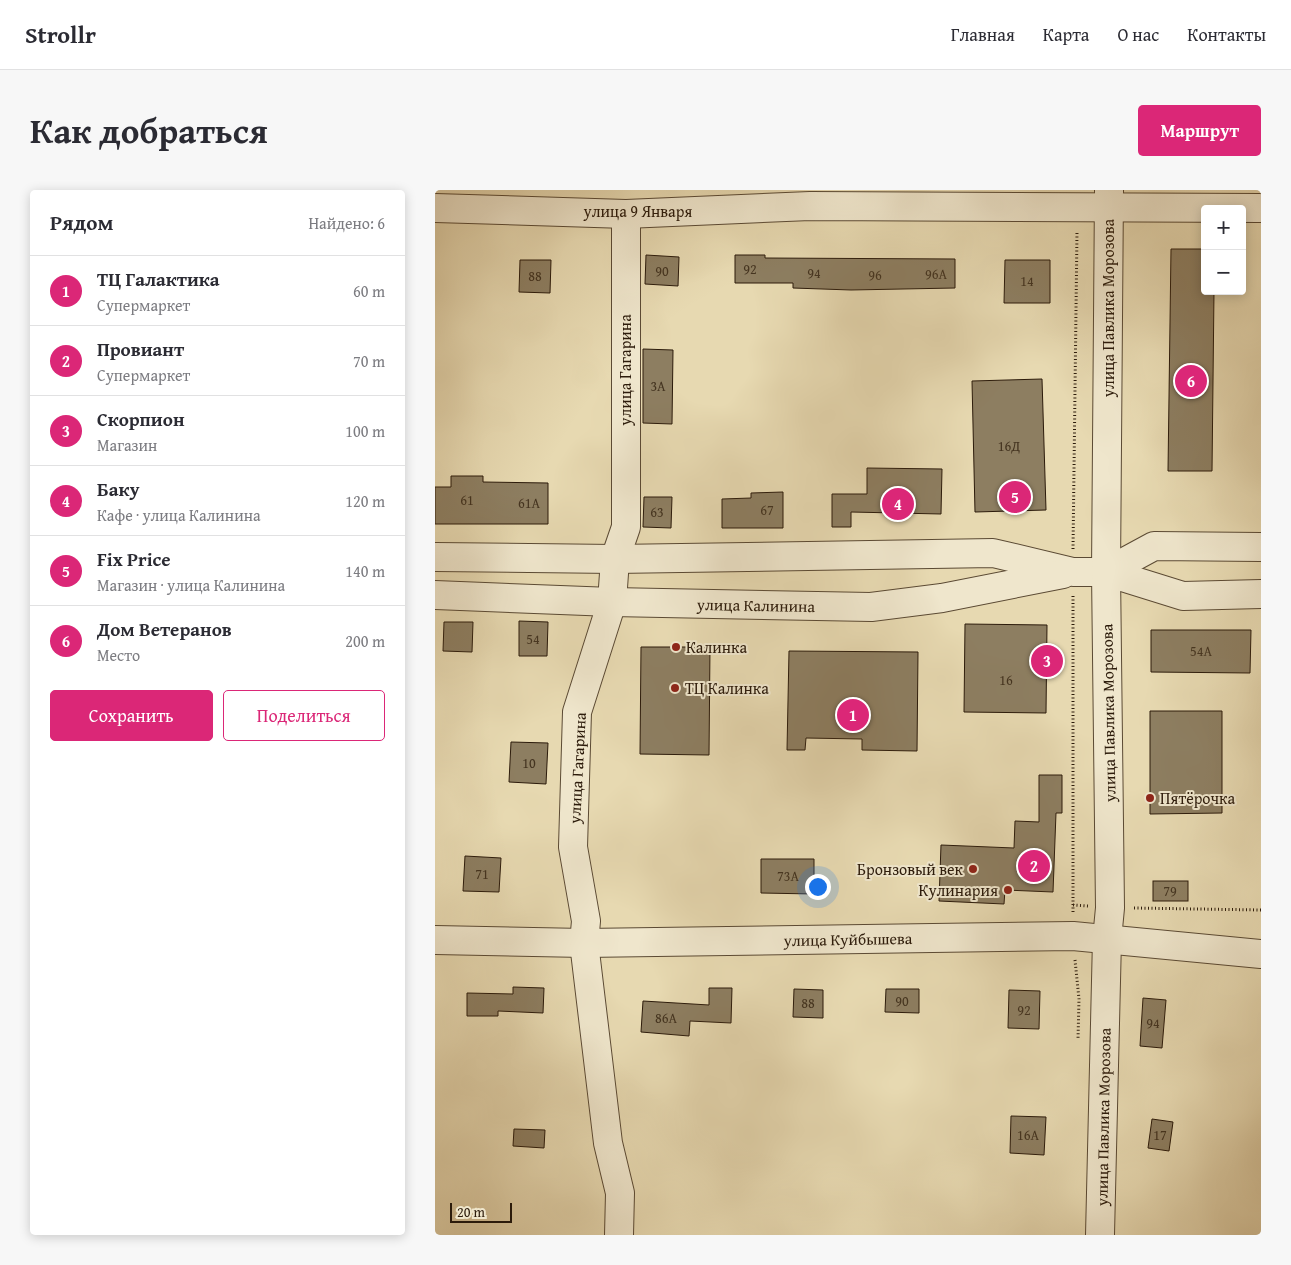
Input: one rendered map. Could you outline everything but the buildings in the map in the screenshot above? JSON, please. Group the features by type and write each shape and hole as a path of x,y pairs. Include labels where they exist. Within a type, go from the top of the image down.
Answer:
{"street":[{"name":"улица 9 Января","path":"435,208 626,214 810,206 1077,209 1109,200 1261,208"},
{"name":"улица Павлика Морозова","path":"1100,1235 1107,939 1110,908 1107,572 1109,200"},
{"name":"улица Гагарина","path":"619,1235 620,1193 608,1143 584,943 586,920 573,846 577,712 612,602 615,559 626,527 626,214"},
{"name":"улица Калинина","path":"1107,572 1154,546 1261,547"},
{"name":"улица Калинина","path":"435,557 615,559 993,553 1073,572"},
{"name":"улица Калинина","path":"435,595 612,602 871,607 942,598 1073,572 1107,572 1183,596 1261,594"},
{"name":"улица Куйбышева","path":"435,940 584,943 1073,936 1261,954"}],"path":[{"path":"1077,209 1073,572 1073,936 1079,999 1078,1048"},
{"path":"1073,905 1110,908 1261,910"}],"place":[{"name":"Дом Ветеранов","path":"1191,381"},
{"name":"Fix Price","path":"1015,497"},
{"name":"Баку","path":"898,504"},
{"name":"Калинка","path":"676,647"},
{"name":"Скорпион","path":"1047,661"},
{"name":"ТЦ Калинка","path":"675,688"},
{"name":"ТЦ Галактика","path":"853,715"},
{"name":"Пятёрочка","path":"1150,798"},
{"name":"Провиант","path":"1034,866"},
{"name":"Бронзовый век","path":"973,869"},
{"name":"Кулинария","path":"1008,890"}]}
